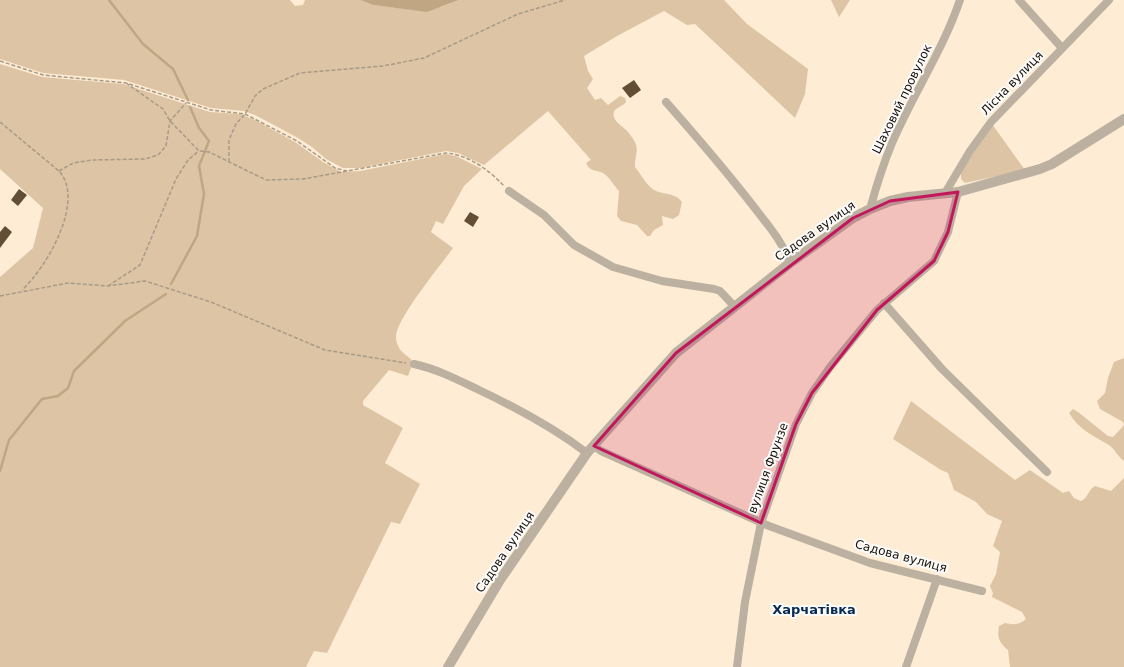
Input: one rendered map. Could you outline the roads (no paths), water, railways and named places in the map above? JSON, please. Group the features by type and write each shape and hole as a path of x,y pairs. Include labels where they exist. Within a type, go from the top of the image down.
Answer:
{"street":[{"name":"Шаховий провулок","path":"870,209 879,178 893,142 942,45 960,0"},
{"path":"1019,0 1062,48"},
{"name":"Лісна вулиця","path":"945,193 970,151 991,122 1109,0"},
{"path":"666,102 730,176 785,250 790,263"},
{"name":"Садова вулиця","path":"448,667 500,580 591,450 676,352 790,263 853,218 870,209 908,197 958,192 1046,167 1124,119"},
{"path":"510,191 544,215 574,245 608,265 662,281 714,289 720,291 735,307"},
{"name":"вулиця Фрунзе","path":"737,667 745,602 761,523 796,424 812,393 830,367 884,304 934,261 948,232 958,192"},
{"path":"884,304 942,370 1047,472"},
{"name":"Садова вулиця","path":"414,364 441,371 512,406 591,450 616,457 752,517 761,523 870,563 982,591"},
{"path":"906,667 937,579"}],"waterway":[{"path":"109,0 143,44 173,69 188,100"},
{"path":"171,284 197,236 204,194 199,166 209,141 199,128 190,107"},
{"path":"0,471 9,440 42,399 58,396 68,388 74,371 125,321 166,294"}],"district":[{"name":"Харчатівка","path":"814,609"}]}
